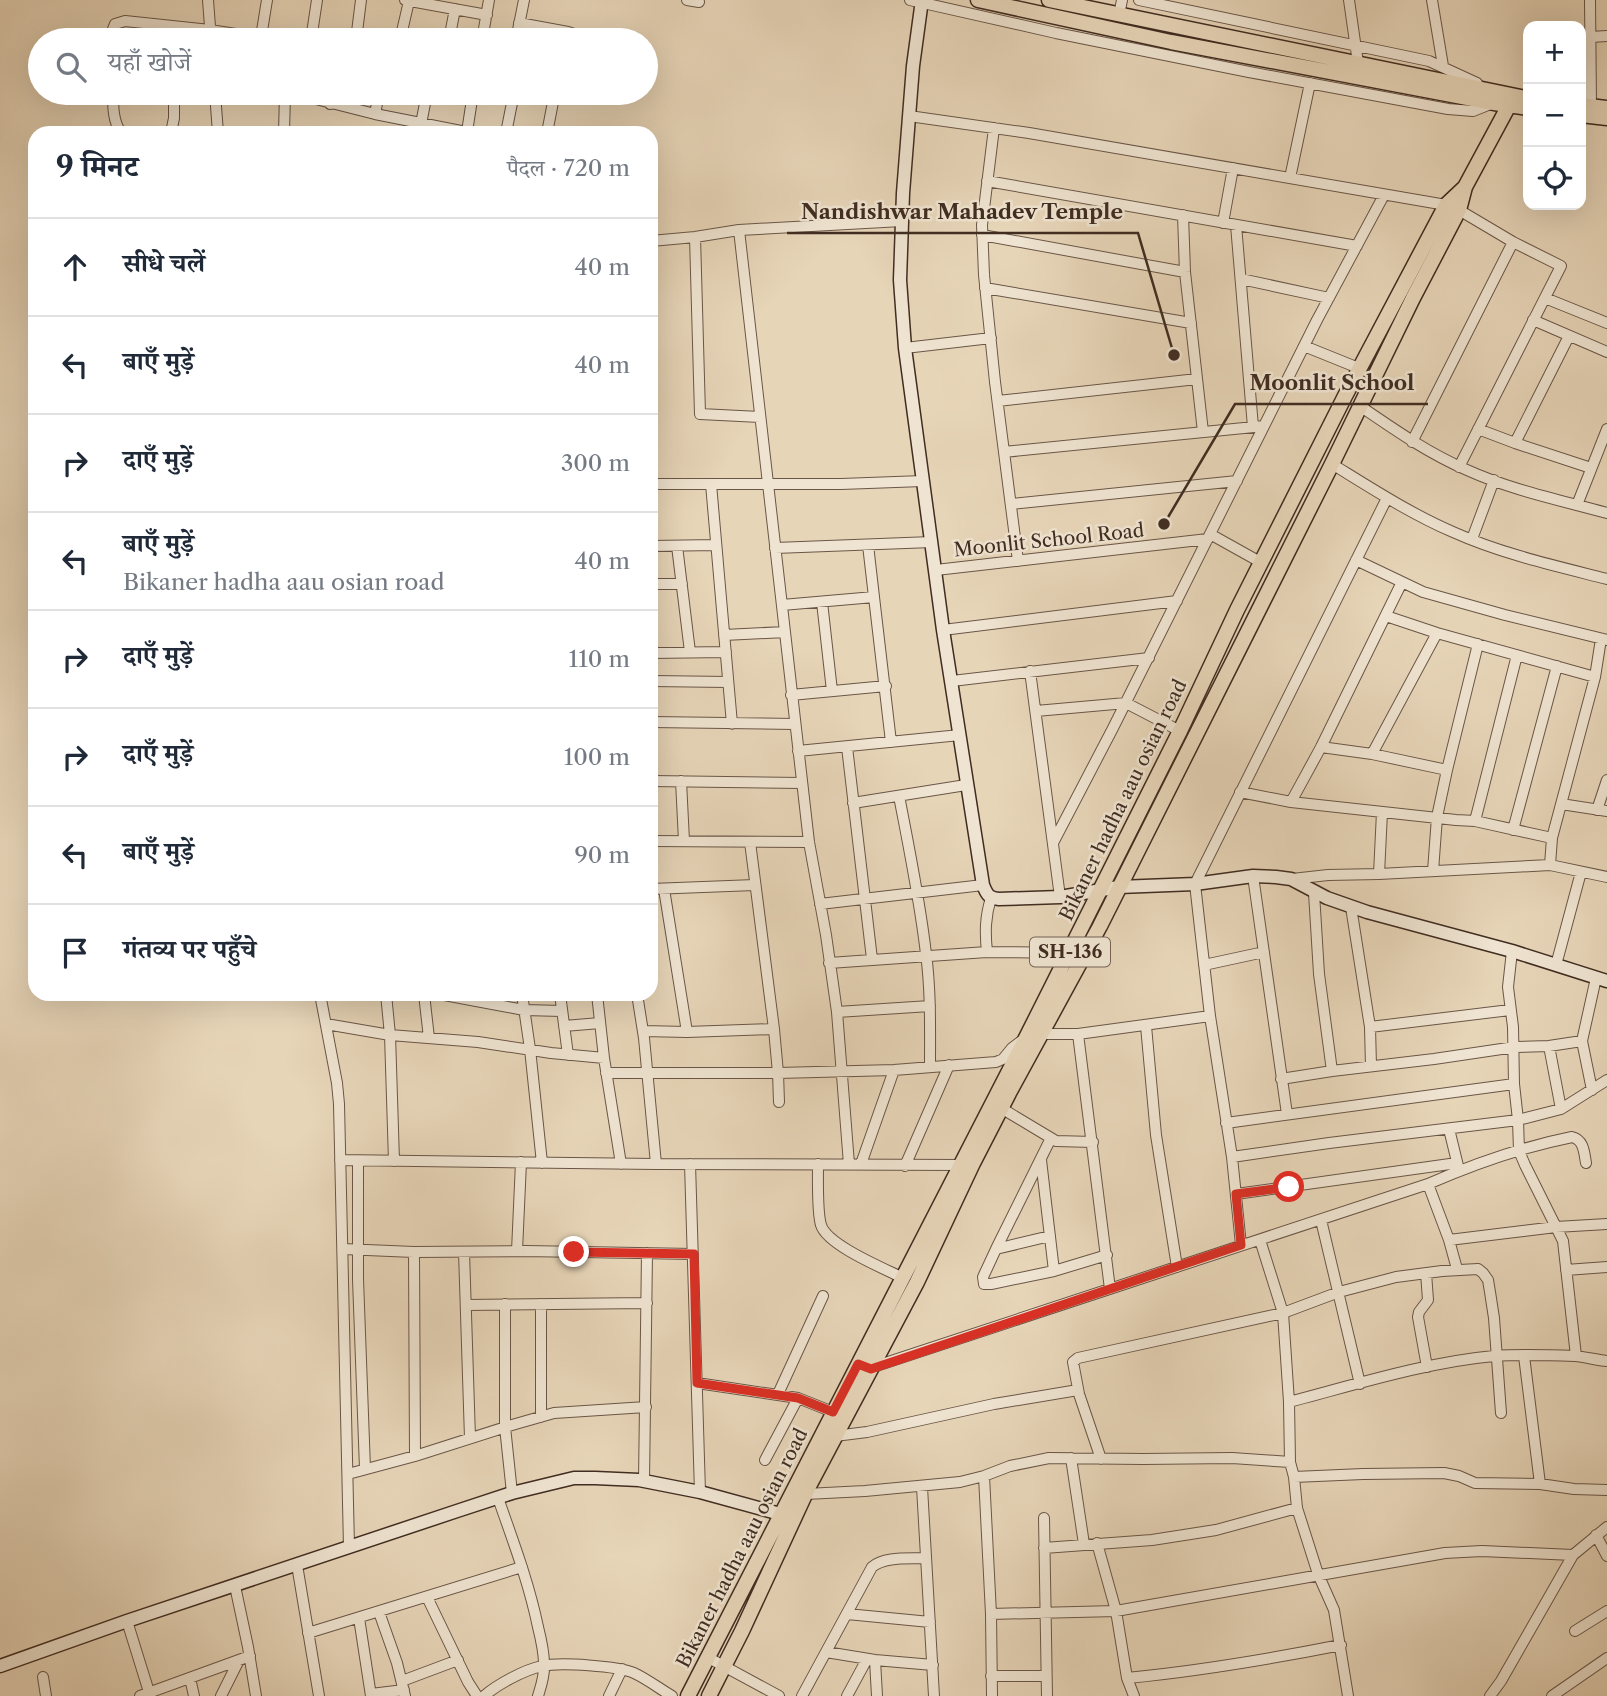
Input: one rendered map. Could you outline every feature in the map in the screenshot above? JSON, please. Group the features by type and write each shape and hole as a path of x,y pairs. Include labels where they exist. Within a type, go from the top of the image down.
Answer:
{"main road":[{"path":"978,0 1171,42 1511,101"},
{"path":"1049,0 1120,7 1511,101"},
{"name":"Bikaner hadha aau osian road","path":"799,1492 835,1436 902,1278 1002,1108 1100,891 1237,610 1360,369 1465,187 1511,101"},
{"path":"1586,109 1607,108"},
{"path":"1586,110 1607,118"},
{"name":"Bikaner hadha aau osian road","path":"688,1696 743,1589 787,1516 833,1412 917,1282 966,1166 1034,1035 1119,887 1332,464 1413,298 1452,208"},
{"name":"Bikaner hadha aau osian road","path":"709,1696 758,1595 787,1516"},
{"path":"743,1589 758,1595"}],"street":[{"path":"208,0 210,28"},
{"path":"262,28 267,0"},
{"path":"313,28 317,0"},
{"path":"358,28 361,0"},
{"path":"402,28 407,0 461,7 487,15"},
{"path":"484,28 489,0"},
{"path":"519,28 524,0"},
{"path":"687,0 699,2"},
{"path":"1139,0 1429,61 1511,101"},
{"path":"1349,0 1358,63"},
{"path":"1432,0 1443,66"},
{"path":"1586,88 1591,37 1590,0"},
{"path":"1511,101 1473,111 1448,109 1056,33 918,1 902,221 900,280 905,348 943,631 983,885 990,898 1060,897 1119,887 1195,884 1253,876 1291,879 1550,865 1607,877"},
{"path":"453,28 461,7"},
{"path":"113,28 119,22 180,28"},
{"path":"520,23 547,28"},
{"path":"1591,37 1607,36"},
{"path":"1290,178 1310,83"},
{"path":"113,105 117,126"},
{"path":"172,126 174,105"},
{"path":"216,105 217,126"},
{"path":"284,126 285,105"},
{"path":"350,105 375,114 432,126"},
{"path":"375,114 377,105"},
{"path":"421,124 425,105"},
{"path":"470,126 472,105"},
{"path":"507,126 512,105"},
{"path":"548,126 552,105"},
{"path":"909,116 1233,168 1452,208 1561,266 1460,467"},
{"path":"993,128 982,225 985,288 1018,561"},
{"path":"1223,223 1233,168"},
{"path":"987,181 1357,246"},
{"path":"1053,844 1304,346 1384,195"},
{"path":"1183,215 1185,271 1203,432"},
{"path":"658,241 739,230 902,221"},
{"path":"1236,225 1253,427"},
{"path":"739,230 809,842 836,1012 849,1164"},
{"path":"982,235 1185,271"},
{"path":"695,237 700,414 760,417"},
{"path":"1412,442 1513,242"},
{"path":"1241,279 1329,298"},
{"path":"985,288 1191,323"},
{"path":"1545,298 1607,323"},
{"path":"1534,320 1607,352"},
{"path":"1514,443 1569,336"},
{"path":"905,348 991,338"},
{"path":"1304,346 1360,369"},
{"path":"998,401 1197,379"},
{"path":"1360,406 1412,442 1460,467 1525,491 1607,513"},
{"path":"1004,452 1264,426"},
{"path":"1479,429 1591,468"},
{"path":"1577,505 1607,429"},
{"path":"1332,464 1387,498 1453,532 1501,550 1607,579"},
{"path":"1472,539 1494,480"},
{"path":"658,484 923,481"},
{"path":"1011,505 1237,481"},
{"path":"711,484 732,724"},
{"path":"1241,1245 1232,1157 1210,1016 1195,884 1387,498"},
{"path":"1209,537 1262,563"},
{"name":"Moonlit School Road","path":"936,570 1209,537"},
{"path":"775,548 932,542"},
{"path":"658,546 716,545"},
{"path":"868,545 891,742"},
{"path":"677,546 690,652"},
{"path":"1356,560 1423,592 1604,639 1552,838 1550,865"},
{"path":"1292,802 1402,582"},
{"path":"658,584 682,584"},
{"path":"782,605 874,597"},
{"path":"943,631 1177,601"},
{"path":"822,602 832,691"},
{"path":"1386,616 1595,677"},
{"path":"724,635 785,632"},
{"path":"1372,754 1437,633"},
{"path":"1433,871 1437,817 1478,645"},
{"path":"658,653 726,652"},
{"path":"1475,821 1517,656"},
{"path":"952,681 1149,658"},
{"path":"1513,830 1557,666"},
{"path":"1030,671 1060,897"},
{"path":"658,681 728,681"},
{"path":"791,695 886,686"},
{"path":"1036,711 1126,703 1180,731"},
{"path":"658,722 795,724"},
{"path":"798,751 960,735"},
{"path":"847,747 872,960"},
{"path":"1321,747 1372,754 1447,770"},
{"path":"1561,804 1602,811 1607,780"},
{"path":"658,781 802,783"},
{"path":"681,781 684,841"},
{"path":"853,803 967,786"},
{"path":"1240,792 1292,802 1475,821 1552,838"},
{"path":"899,796 926,956 930,1006 930,1067"},
{"path":"1379,874 1382,812"},
{"path":"658,841 809,842"},
{"path":"750,842 774,1030 779,1102"},
{"path":"1556,965 1581,872"},
{"path":"1253,876 1286,1114"},
{"path":"1291,879 1314,893 1351,907 1602,979 1582,1041 1592,1090"},
{"path":"658,889 755,885"},
{"path":"820,904 983,885"},
{"path":"664,889 687,1032"},
{"path":"1314,893 1319,974 1332,1070"},
{"path":"987,952 986,925 990,898"},
{"path":"1351,907 1370,1027 1371,1066"},
{"path":"1511,951 1508,986 1519,1151 1563,1241 1576,1356"},
{"path":"829,962 987,952 1070,953"},
{"path":"1204,965 1264,952"},
{"path":"322,1001 331,1025 349,1161 357,1472"},
{"path":"387,1001 394,1161"},
{"path":"425,1001 429,1038"},
{"path":"476,1001 524,1010 562,1011"},
{"path":"523,1001 542,1163"},
{"path":"561,1001 568,1055"},
{"path":"598,1001 621,1164"},
{"path":"638,1001 656,1164"},
{"path":"836,1012 930,1006"},
{"path":"1370,1027 1510,1010"},
{"path":"606,1073 894,1070 996,1062 1003,1059 1012,1048 1034,1035 1078,1034 1210,1016"},
{"path":"564,1026 600,1023"},
{"path":"331,1025 390,1035 604,1058"},
{"path":"1146,1026 1156,1135 1177,1267"},
{"path":"643,1031 774,1030"},
{"path":"1078,1034 1110,1289"},
{"path":"1281,1079 1514,1047 1582,1041"},
{"path":"1549,1045 1561,1109"},
{"path":"905,1166 949,1065"},
{"path":"861,1164 894,1070"},
{"path":"1232,1157 1518,1120 1561,1109 1607,1080"},
{"path":"1226,1123 1514,1084"},
{"path":"1002,1108 1056,1141 1093,1142"},
{"path":"1449,1129 1458,1167"},
{"path":"1236,1194 1458,1167 1572,1137 1581,1142 1586,1163"},
{"path":"1051,1138 983,1277 984,1284 1054,1270 1107,1255"},
{"path":"1041,1158 1054,1270"},
{"path":"349,1161 966,1166"},
{"path":"349,1161 350,1249 361,1391 357,1472 349,1547"},
{"path":"517,1251 521,1162"},
{"path":"690,1164 700,1492"},
{"path":"818,1164 820,1224 825,1233 860,1257 902,1278"},
{"path":"865,1366 1321,1220 1428,1184 1458,1167"},
{"path":"1428,1184 1457,1269"},
{"path":"1321,1220 1360,1384"},
{"path":"1449,1240 1556,1227 1607,1224"},
{"path":"996,1249 1050,1236"},
{"path":"1260,1240 1283,1312 1290,1462 1297,1508 1318,1574 1334,1609 1348,1696"},
{"path":"350,1249 694,1254"},
{"path":"414,1252 415,1456"},
{"path":"464,1252 470,1438"},
{"path":"644,1481 647,1253"},
{"path":"1566,1270 1607,1267"},
{"path":"1101,1459 1078,1390 1073,1362 1078,1358 1283,1312 1339,1292 1396,1277 1457,1269 1478,1269 1488,1280 1494,1318 1501,1413"},
{"path":"1426,1273 1428,1300 1418,1317 1427,1367"},
{"path":"778,1395 823,1296"},
{"path":"466,1305 647,1303"},
{"path":"505,1304 505,1427 512,1493"},
{"path":"541,1304 541,1417"},
{"path":"1289,1402 1427,1367 1496,1356 1576,1356 1607,1361"},
{"path":"1524,1356 1540,1484"},
{"path":"697,1383 798,1398 833,1412"},
{"path":"835,1436 1078,1390"},
{"path":"765,1460 798,1398"},
{"path":"357,1472 554,1413 646,1406"},
{"path":"799,1492 922,1487 960,1482 1010,1466 1049,1458 1232,1458 1290,1462"},
{"path":"1071,1458 1084,1544"},
{"path":"1294,1476 1444,1473 1475,1483 1540,1484 1607,1490"},
{"path":"984,1476 992,1696"},
{"path":"0,1666 512,1493 574,1478 644,1481 700,1492 787,1516"},
{"path":"922,1487 934,1696"},
{"path":"498,1498 535,1610 544,1665 538,1696"},
{"path":"1044,1548 1152,1539 1216,1530 1297,1508"},
{"path":"1044,1518 1047,1696"},
{"path":"1489,1696 1501,1681 1573,1555 1607,1527"},
{"path":"1596,1535 1607,1556"},
{"path":"1097,1543 1116,1611 1127,1678 1134,1696"},
{"path":"990,1614 1116,1611 1445,1553 1482,1551 1573,1555"},
{"path":"802,1696 872,1567 877,1562 886,1560 926,1559"},
{"path":"297,1565 319,1696"},
{"path":"308,1633 522,1567"},
{"path":"235,1586 256,1696"},
{"path":"427,1597 477,1696"},
{"path":"1575,1631 1607,1611"},
{"path":"379,1612 404,1689"},
{"path":"846,1614 930,1622"},
{"path":"359,1618 371,1695 404,1689 458,1660"},
{"path":"127,1621 145,1694 250,1656"},
{"path":"1127,1678 1242,1664 1341,1645"},
{"path":"826,1652 933,1665"},
{"path":"707,1657 779,1696"},
{"path":"1557,1693 1607,1658"},
{"path":"846,1696 871,1659"},
{"path":"871,1659 877,1696"},
{"path":"221,1696 239,1660"},
{"path":"484,1696 493,1688 544,1665 588,1665 622,1669 635,1673 672,1696"},
{"path":"609,1696 622,1669"},
{"path":"991,1676 1046,1676"},
{"path":"43,1677 46,1696"},
{"path":"190,1678 194,1696"},
{"path":"1557,1693 1573,1696"}],"place":[{"name":"Nandishwar Mahadev Temple","path":"1174,355"},
{"name":"Moonlit School","path":"1164,524"}],"route":[{"path":"574,1252 694,1254 697,1383 798,1398 833,1412 858,1364 871,1369 1241,1245 1236,1194 1289,1187"}]}
